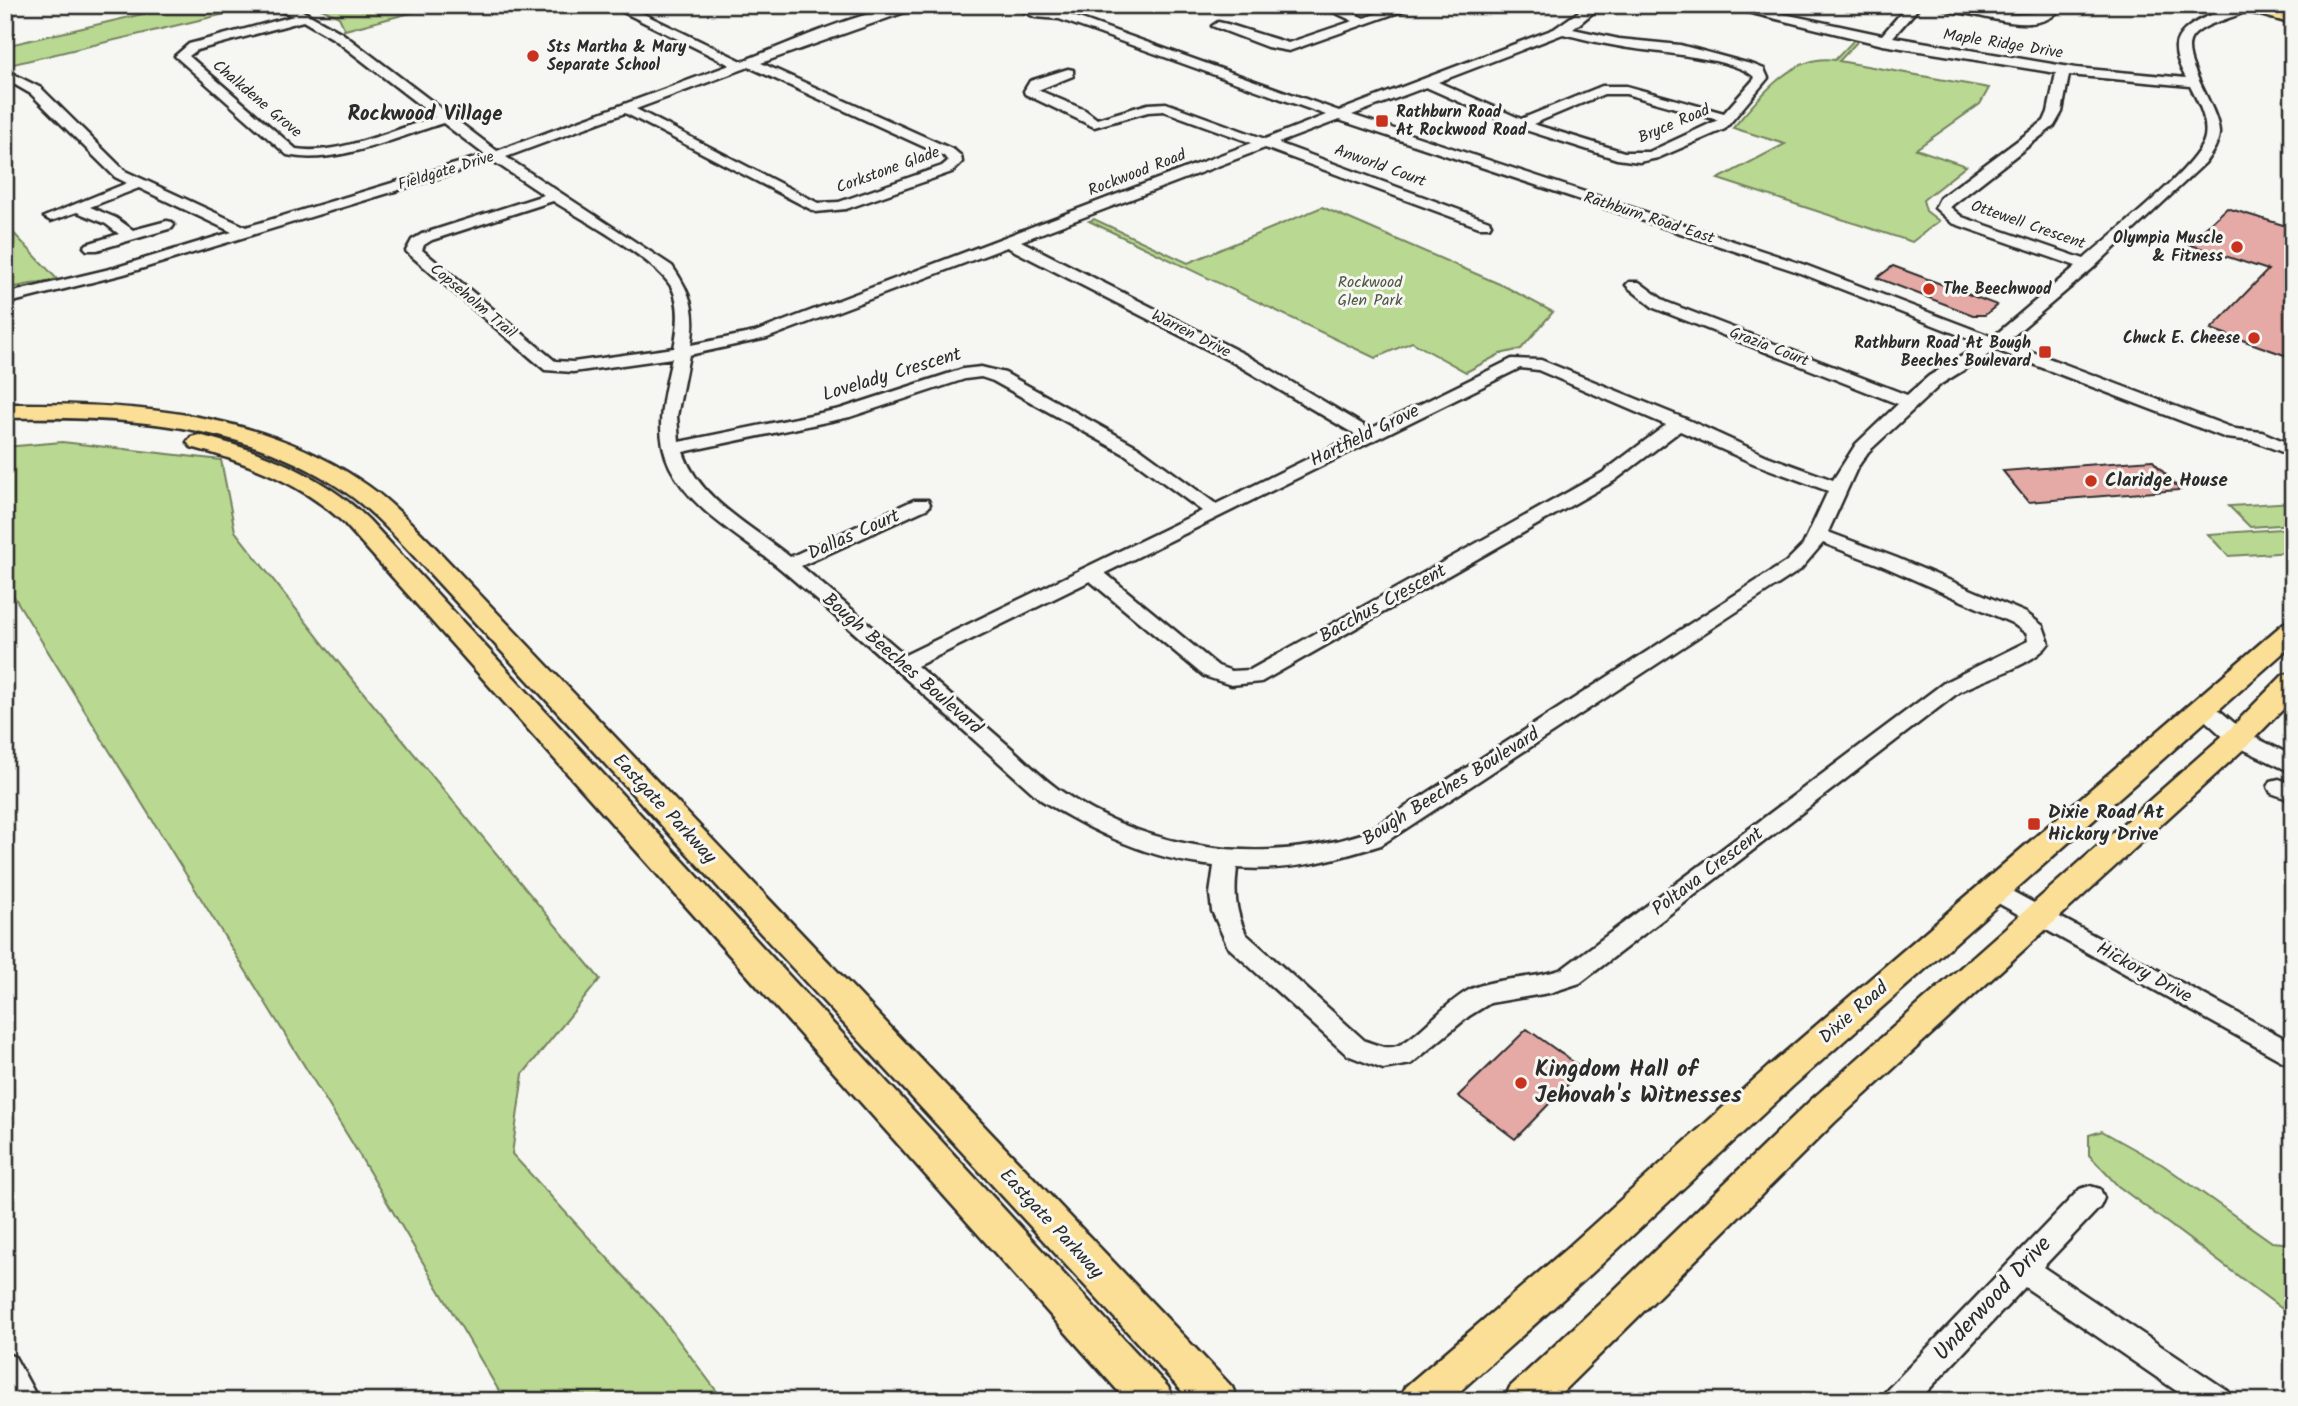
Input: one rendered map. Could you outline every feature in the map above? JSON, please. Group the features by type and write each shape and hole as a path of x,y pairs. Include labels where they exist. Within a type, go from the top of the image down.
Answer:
{"main road":[{"path":"2265,5 2293,13"},
{"path":"2247,6 2293,19"},
{"name":"Eastgate Parkway","path":"5,411 122,412 215,428 264,440 313,462 353,486 419,547 1218,1401"},
{"name":"Eastgate Parkway","path":"5,426 104,426 188,439 267,463 341,508 391,557 1154,1401"},
{"name":"Dixie Road","path":"1419,1401 1578,1262 1781,1076 2205,709 2293,629"},
{"path":"1524,1401 1622,1309 1823,1111 2040,916 2249,743 2293,682"}],"street":[{"name":"Bough Beeches Boulevard","path":"271,5 305,17 338,36 495,156 660,263 672,275 685,302 682,351 667,416 672,449 678,466 698,491 788,565 1049,794 1081,815 1149,843 1226,859 1264,860 1326,854 1373,839 1786,573 1800,560 1818,535 1838,488 1862,447 1909,402 1957,365 1994,344 2088,265 2195,167 2212,136 2212,117 2182,58 2181,45 2189,33 2204,22 2219,19 2247,6"},
{"path":"615,5 747,64"},
{"name":"Fieldgate Drive","path":"5,299 119,271 495,156 879,15 897,5"},
{"name":"Fieldgate Drive","path":"879,15 897,13 919,5"},
{"name":"Rathburn Road East","path":"1016,5 1039,14 1060,16 1338,115 1800,268 2232,433 2256,436 2293,451"},
{"name":"Rathburn Road East","path":"1046,5 1056,9 1060,16"},
{"path":"1325,5 1364,22"},
{"path":"1218,26 1233,28 1286,47 1413,5"},
{"name":"Rockwood Road","path":"682,351 733,343 761,335 1010,242 1562,30 1596,5"},
{"name":"Maple Ridge Drive","path":"1725,5 1884,41 2063,72 2195,83"},
{"path":"1884,41 1915,5"},
{"path":"1943,5 2020,20 2036,19 2053,11 2056,5"},
{"name":"Bough Beeches Boulevard","path":"2204,22 2207,16 2226,5"},
{"name":"Chalkdene Grove","path":"305,17 195,46 183,52 181,57 292,152 301,155 322,154 444,118"},
{"name":"Bryce Road","path":"1427,82 1521,124 1622,156 1639,158 1653,155 1717,128 1762,78 1756,70 1680,49 1610,41 1562,30"},
{"name":"Corkstone Glade","path":"627,109 816,208 842,206 947,169 955,162 955,158 949,153 747,64"},
{"name":"Anworld Court","path":"1068,72 1035,84 1030,91 1080,113 1094,123 1159,106 1485,224"},
{"name":"Ottewell Crescent","path":"2063,72 2055,112 2049,124 1945,201 1942,208 1957,220 2088,265"},
{"path":"5,74 36,91 111,167 246,233"},
{"path":"1521,124 1610,89 1624,90 1728,118"},
{"path":"51,217 139,183"},
{"name":"Copseholm Trail","path":"556,195 427,237 417,243 414,251 551,366 567,368 682,351"},
{"path":"80,208 111,221 128,234"},
{"path":"92,247 128,234 167,225"},
{"name":"Warren Drive","path":"1010,242 1250,364 1368,435"},
{"name":"Grazia Court","path":"1634,285 1660,305 1909,402"},
{"name":"Hartfield Grove","path":"902,665 1510,365 1522,362 1541,365 1761,460 1838,488"},
{"name":"Lovelady Crescent","path":"672,449 821,418 963,374 984,372 997,375 1132,451 1214,511"},
{"name":"Bacchus Crescent","path":"1091,572 1211,671 1231,678 1254,677 1608,477 1680,424"},
{"name":"Rathburn Road East","path":"2232,433 2248,448 2293,466"},
{"name":"Dallas Court","path":"788,565 921,504"},
{"name":"Poltava Crescent","path":"1226,859 1222,894 1224,911 1237,940 1341,1036 1373,1057 1383,1059 1402,1056 1469,1003 1485,995 1549,984 1571,976 1952,687 1983,670 2028,653 2039,643 2034,628 2020,618 1890,562 1818,535"},
{"path":"2205,709 2249,743 2293,765"},
{"name":"Hickory Drive","path":"1994,891 2293,1056"},
{"name":"Underwood Drive","path":"1897,1401 2090,1198"},
{"path":"2021,1268 2217,1401"},
{"path":"5,1367 24,1401"}],"green space":[{"path":"181,5 250,8 14,64 5,54 5,46"},
{"path":"313,5 441,5 345,30 339,17"},
{"path":"1854,40 1858,41 1839,61 1989,88 1980,104 1916,149 1966,166 1923,200 1926,211 1939,221 1912,242 1718,179 1785,144 1733,128 1765,92 1777,80 1804,64 1835,60"},
{"name":"Rockwood Glen Park","path":"1322,207 1504,286 1553,312 1521,349 1500,354 1466,372 1412,342 1375,358 1089,221 1094,219 1188,263"},
{"path":"5,224 57,279 5,289"},
{"path":"62,442 221,460 235,531 329,651 600,979 523,1074 512,1154 658,1313 724,1401 505,1401 351,1141 5,582 5,447"},
{"path":"2293,502 2293,524 2250,527 2229,506"},
{"path":"2281,529 2293,542 2293,552 2228,556 2208,534"},
{"path":"2102,1131 2163,1165 2272,1242 2293,1244 2293,1317 2118,1186 2089,1155 2089,1135"}],"building":[{"path":"2227,208 2293,228 2293,358 2211,329 2268,270 2188,244"},
{"name":"The Beechwood","path":"1893,266 1997,305 1985,315 1973,315 1877,278"},
{"name":"Claridge House","path":"2152,460 2180,490 2028,502 2003,471"},
{"name":"Kingdom Hall of Jehovah's Witnesses","path":"1527,1029 1583,1069 1515,1139 1458,1096"}],"place":[{"name":"Sts Martha & Mary Separate School","path":"533,56"},
{"name":"Rathburn Road At Rockwood Road","path":"1382,121"},
{"name":"Olympia Muscle & Fitness","path":"2237,247"},
{"name":"The Beechwood","path":"1929,289"},
{"name":"Chuck E. Cheese","path":"2254,338"},
{"name":"Rathburn Road At Bough Beeches Boulevard","path":"2045,352"},
{"name":"Claridge House","path":"2091,481"},
{"name":"Dixie Road At Hickory Drive","path":"2034,824"},
{"name":"Kingdom Hall of Jehovah's Witnesses","path":"1521,1083"}],"district":[{"name":"Rockwood Village","path":"425,114"}]}
